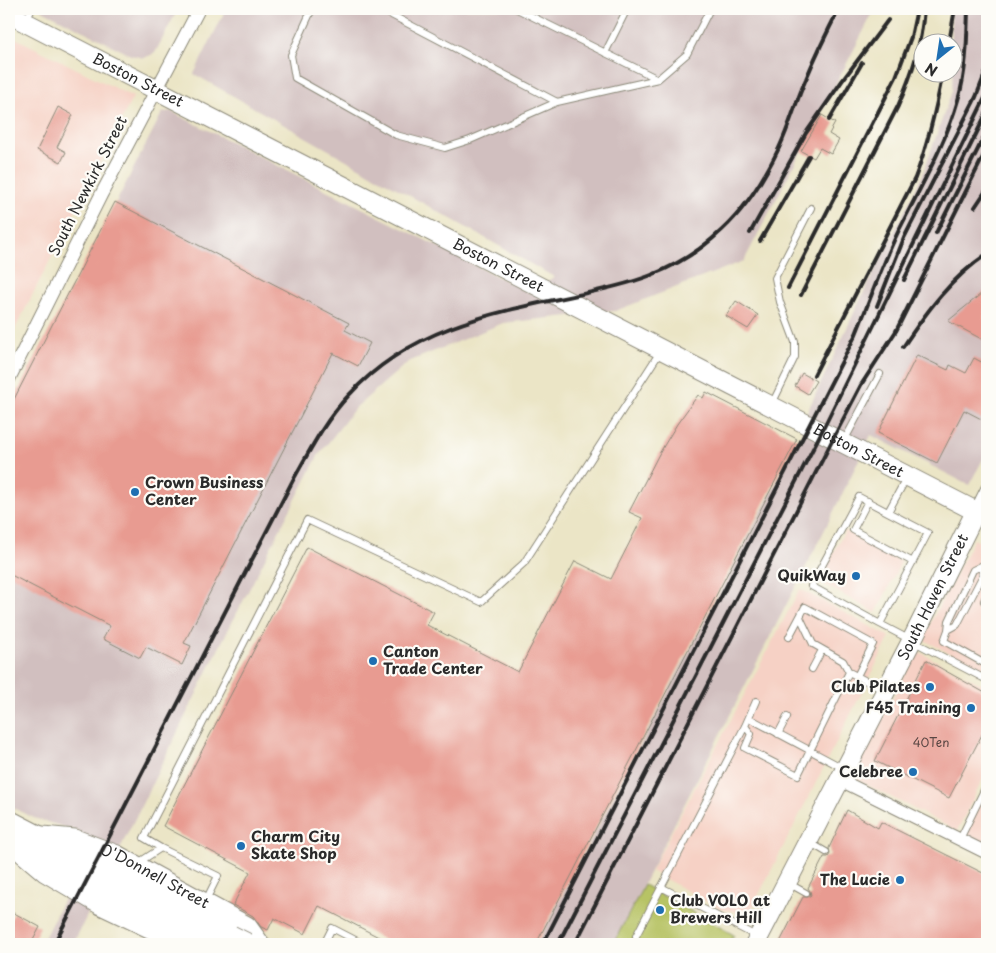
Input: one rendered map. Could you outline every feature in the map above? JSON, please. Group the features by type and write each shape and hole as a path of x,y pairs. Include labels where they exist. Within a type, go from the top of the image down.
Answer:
{"main road":[{"name":"Boston Street","path":"22,15 156,89 982,514"},
{"name":"South Haven Street","path":"756,941 885,691 982,514"},
{"name":"O'Donnell Street","path":"9,821 235,939"},
{"name":"O'Donnell Street","path":"36,836 75,839 117,855 204,903 235,939"},
{"name":"O'Donnell Street","path":"9,840 235,939 260,944"},
{"name":"O'Donnell Street","path":"9,840 45,872 101,905 183,944"}],"street":[{"name":"South Newkirk Street","path":"9,380 101,195 199,9"},
{"name":"South Haven Street","path":"982,514 987,489"},
{"path":"842,775 987,853"}],"lane":[{"path":"312,9 290,54 295,78 396,135 445,148 470,140 557,102 658,79 688,54 710,9"},
{"path":"380,9 557,102"},
{"path":"517,9 658,79"},
{"path":"605,53 627,9"},
{"path":"771,405 795,357 794,342 780,302 775,278 811,208"},
{"path":"204,903 218,876 144,838 308,520 481,602 524,563 662,348"},
{"path":"843,442 880,374"},
{"path":"888,512 907,476"},
{"path":"880,624 928,533 859,497 811,586 880,624 987,680"},
{"path":"868,501 853,530 912,562"},
{"path":"948,630 957,626 983,575 980,566 974,570 949,621 944,641 987,664"},
{"path":"987,594 984,601 987,603"},
{"path":"789,637 805,607 873,644 857,676"},
{"path":"800,617 812,644 843,661 849,672 885,691"},
{"path":"812,669 822,650"},
{"path":"745,726 751,734 745,748 798,775 849,672"},
{"path":"636,936 745,726 756,701"},
{"path":"778,734 787,717"},
{"path":"749,718 811,751 842,775"},
{"path":"960,839 987,784"},
{"path":"808,842 826,852"},
{"path":"134,865 161,848"},
{"path":"787,882 806,893"},
{"path":"662,887 756,941"},
{"path":"324,944 332,928 363,944"}],"shaded area":[{"path":"40,9 178,9 155,53 144,58 131,55"},
{"path":"226,9 875,9 744,261 615,311 503,323 408,362 355,408 318,456 223,640 73,944 41,944 94,840 74,830 34,818 9,806 9,411 162,113 170,111 528,292 554,277 194,74"},
{"path":"951,9 987,9 987,452 969,485 871,435 613,944 537,944 801,435 808,410 922,176 952,91 952,82 964,82 964,32 951,32"},
{"path":"9,35 133,97 9,341"},
{"path":"845,531 901,562 876,613 818,581"},
{"path":"974,539 987,546 987,673 922,639"},
{"path":"800,589 890,637 749,914 720,909 651,871"},
{"path":"917,651 987,687 987,771 957,831 852,777"},
{"path":"987,786 987,846 962,834"}],"green space":[{"name":"Club VOLO at Brewers Hill","path":"644,885 734,935 729,944 613,944"}],"building":[{"path":"58,107 73,115 57,147 66,152 61,162 37,150"},
{"path":"822,115 835,123 829,134 839,140 831,154 820,148 814,158 801,151"},
{"name":"Crown Business Center","path":"115,202 349,323 345,330 370,343 358,366 333,353 184,643 191,646 182,665 146,647 140,658 103,639 110,626 9,574 9,409"},
{"path":"987,289 987,342 948,321"},
{"path":"736,301 758,315 748,329 726,316"},
{"path":"917,355 948,370 950,365 966,373 974,358 987,365 987,422 964,410 937,463 878,433"},
{"path":"802,373 816,381 808,394 795,386"},
{"name":"Canton Trade Center","path":"706,392 797,439 536,944 392,944 319,906 305,934 274,918 268,930 261,927 253,916 233,905 250,872 163,826 307,547 434,612 427,625 518,672 575,561 611,579 642,518 629,512 677,424 698,395 703,398"},
{"path":"926,660 987,694 987,725 949,798 875,761"},
{"name":"The Lucie","path":"847,810 878,828 881,822 987,875 987,944 779,944 803,897 811,895 808,888 824,857 828,857 830,854 829,848"},
{"path":"14,913 40,927 31,944 9,944 9,922"}],"railway":[{"path":"54,944 292,482 318,437 340,405 372,373 397,355 423,340 450,328 508,310 611,288 650,276 687,257 705,245 739,212 768,170 783,139 802,87 839,9"},
{"path":"788,288 896,77 911,37 917,9"},
{"path":"801,295 898,106 916,59 924,9"},
{"path":"951,32 955,9"},
{"path":"543,944 856,334 892,244 939,151 953,117 965,66 968,9"},
{"path":"750,233 806,133 888,20"},
{"path":"829,120 862,63"},
{"path":"877,306 904,238 976,97 987,69"},
{"path":"814,375 915,178 924,152 941,82"},
{"path":"558,944 822,431 987,94"},
{"path":"904,280 987,112"},
{"path":"936,233 987,131"},
{"path":"575,944 834,437 861,385 896,331 987,149"},
{"path":"760,241 809,156"},
{"path":"975,207 987,189"},
{"path":"903,347 951,284 987,254"}],"place":[{"name":"Crown Business Center","path":"135,492"},
{"name":"QuikWay","path":"856,576"},
{"name":"Canton Trade Center","path":"373,661"},
{"name":"Club Pilates","path":"930,687"},
{"name":"F45 Training","path":"971,708"},
{"name":"Celebree","path":"913,772"},
{"name":"Charm City Skate Shop","path":"241,846"},
{"name":"The Lucie","path":"900,880"},
{"name":"Club VOLO at Brewers Hill","path":"660,910"}]}
